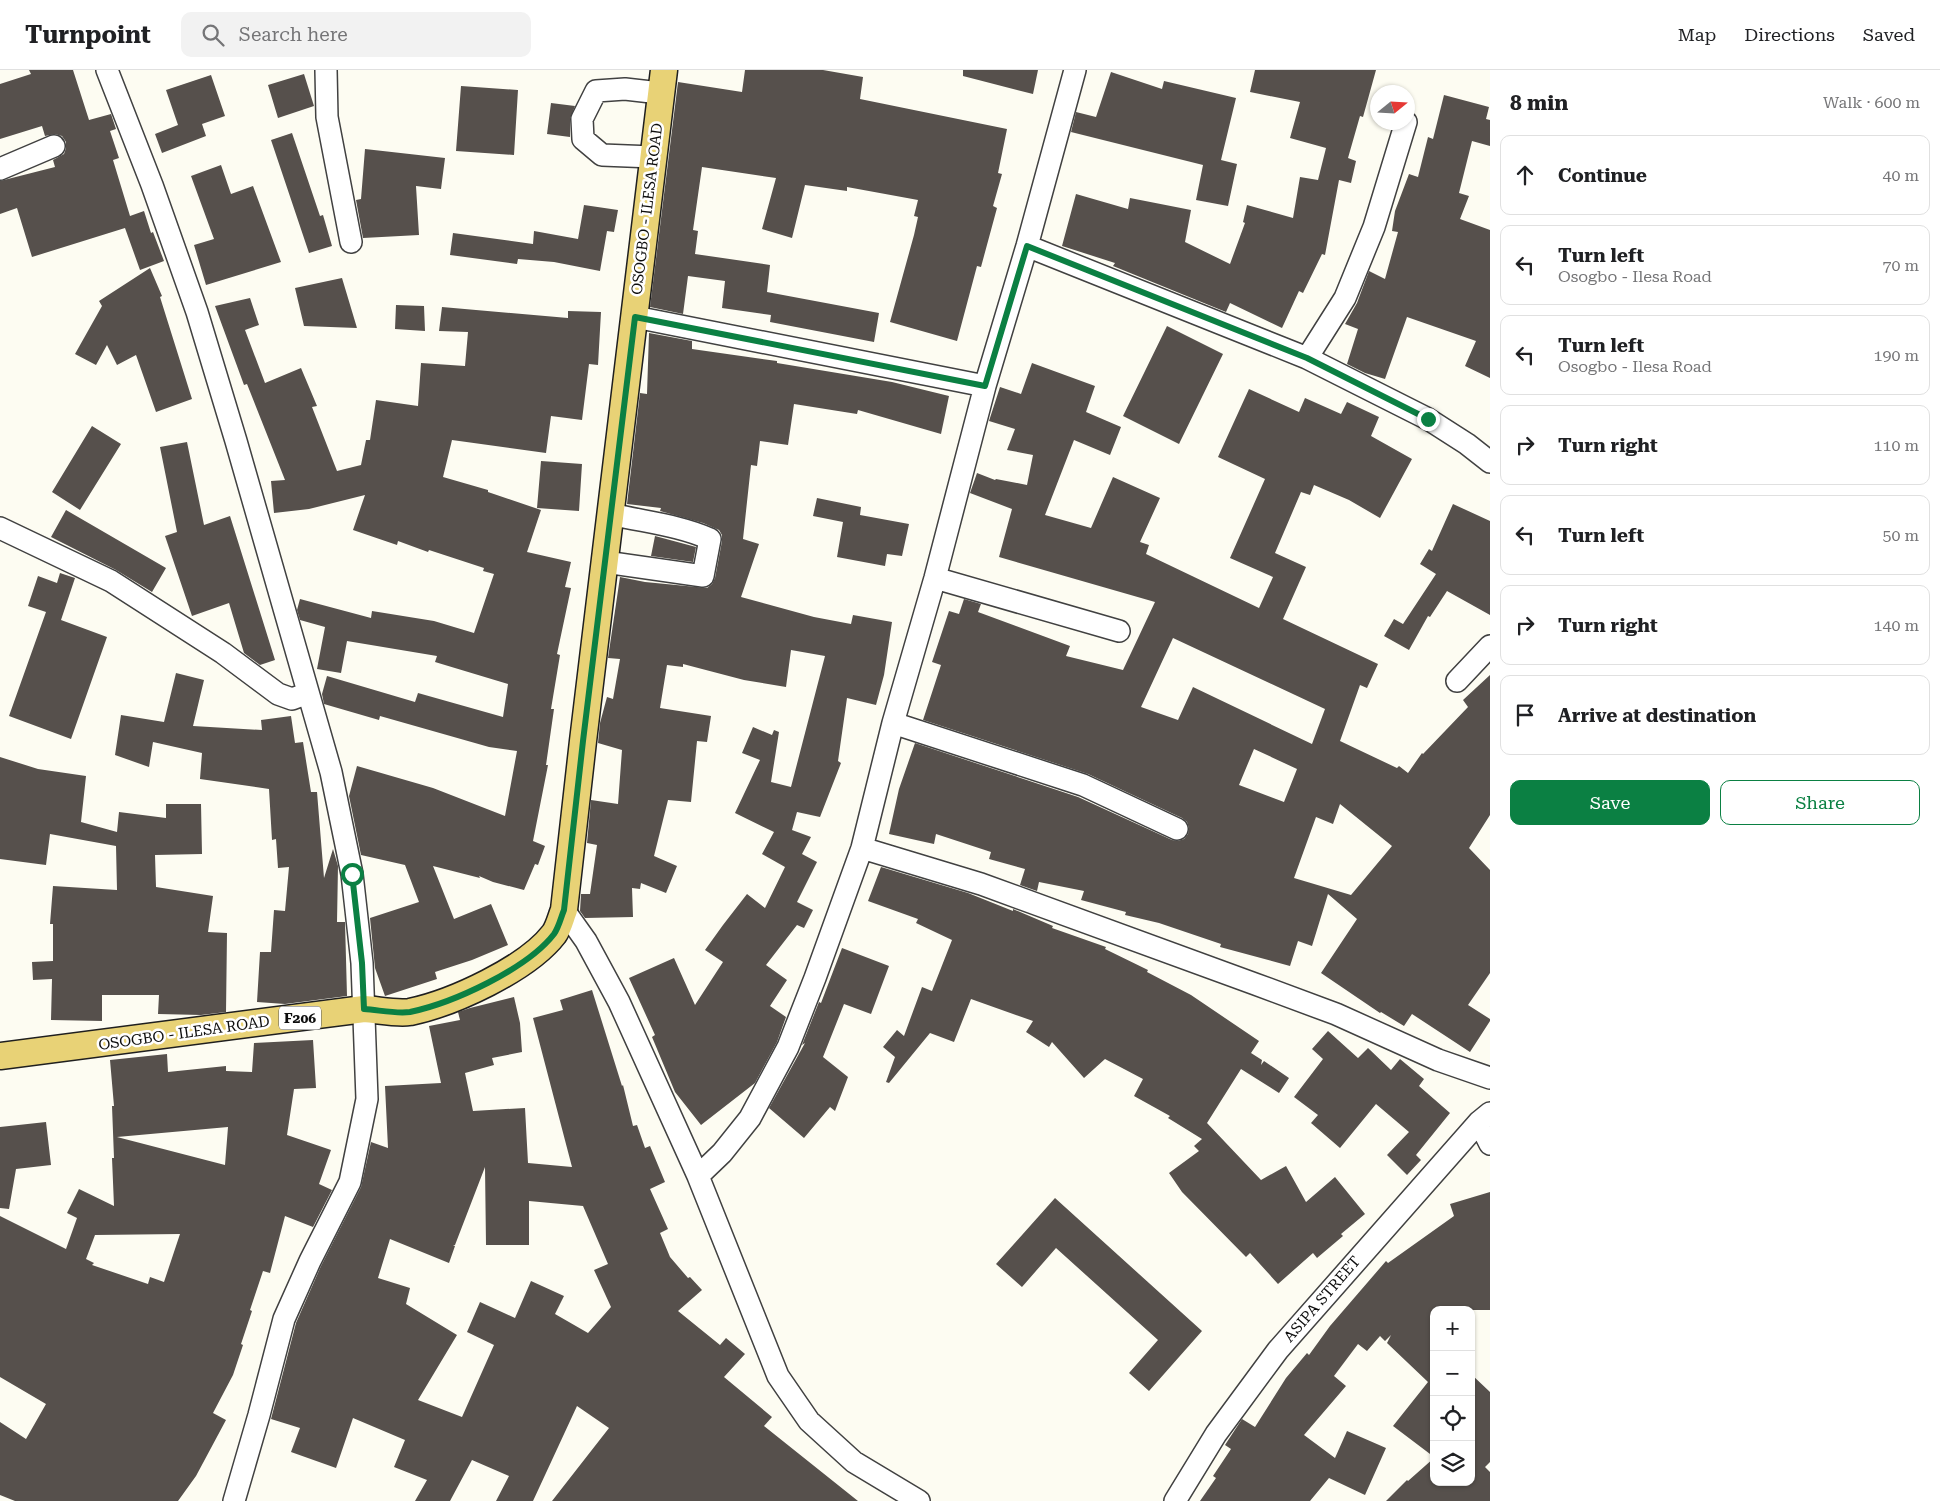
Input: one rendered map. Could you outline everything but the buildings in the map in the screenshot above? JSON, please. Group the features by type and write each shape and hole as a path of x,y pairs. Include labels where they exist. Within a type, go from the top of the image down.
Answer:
{"main road":[{"name":"OSOGBO - ILESA ROAD","path":"0,1056 364,1009 409,1012 444,1002 508,972 537,951 554,933 564,910 662,82"}],"street":[{"path":"107,70 152,185 197,312 308,693 330,772 352,874 362,963 367,1099 350,1182 310,1261 284,1320 234,1501"},
{"path":"326,70 327,117 351,242"},
{"path":"698,1176 722,1153 750,1118 788,1047 862,848 985,386 1027,246 1075,70"},
{"path":"653,156 602,155 583,139 582,119 596,91 625,89 662,82"},
{"path":"1307,358 1344,298 1374,227 1404,130"},
{"path":"0,169 54,146"},
{"path":"1027,246 1307,358 1428,419 1467,444 1490,462"},
{"path":"635,317 985,386"},
{"path":"605,562 703,576 710,539 690,530 666,527 611,514"},
{"path":"0,528 111,581 222,653 278,694 292,699 308,693"},
{"path":"935,578 1120,631"},
{"path":"1457,681 1490,646"},
{"path":"894,722 1083,785 1178,829"},
{"path":"862,848 981,884 1246,981 1336,1014 1438,1060 1490,1078"},
{"path":"564,910 586,941 619,1002 698,1176 778,1376 809,1421 854,1462 919,1501"},
{"path":"1484,1118 1490,1144"},
{"name":"ASIPA STREET","path":"1175,1501 1216,1434 1278,1350 1484,1118"}],"route":[{"path":"352,874 362,963 364,1009 409,1012 444,1002 508,972 537,951 554,933 564,910 635,317 985,386 1027,246 1307,358 1428,419"}]}
